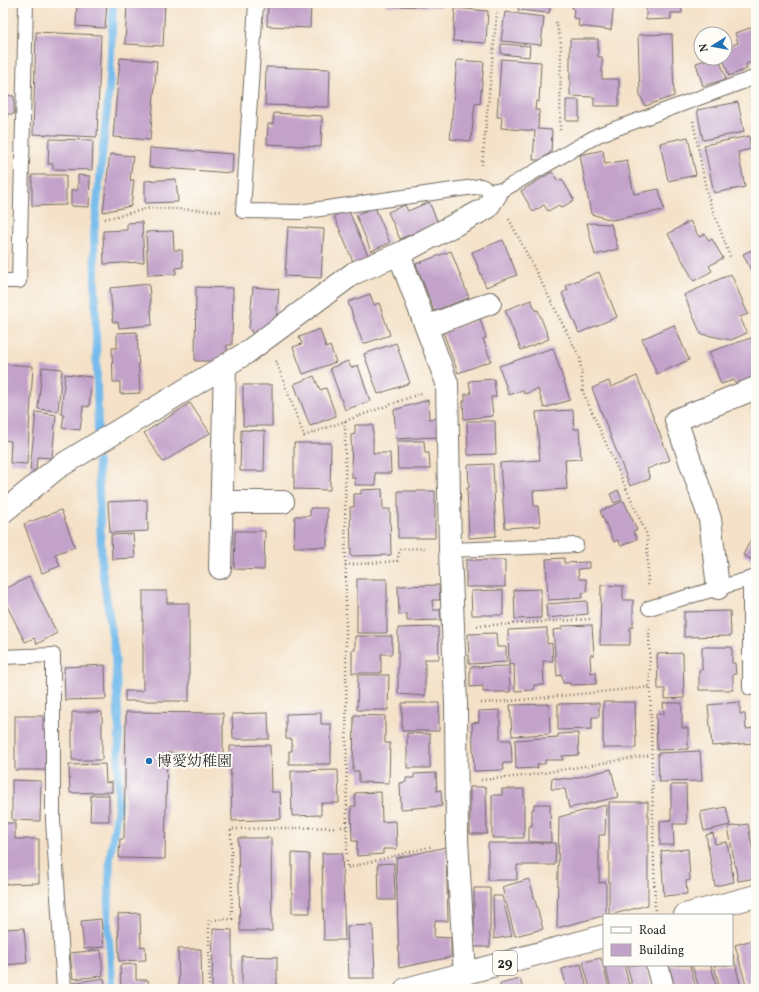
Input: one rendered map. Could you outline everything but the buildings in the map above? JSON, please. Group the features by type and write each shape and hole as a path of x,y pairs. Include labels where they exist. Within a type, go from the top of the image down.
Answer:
{"street":[{"path":"3,512 57,468 246,353 354,273 399,254 487,208 488,190"},
{"path":"399,254 447,384 450,549 456,704 457,840 465,974"},
{"path":"426,328 490,303"},
{"path":"220,568 225,366"},
{"path":"718,588 710,519 676,420 756,388"},
{"path":"222,502 283,502"},
{"path":"688,914 756,896"},
{"name":"29","path":"406,989 434,985 465,974 603,936"},
{"path":"656,966 663,989"}],"lane":[{"path":"3,281 19,281 26,3"},
{"path":"256,3 243,211 299,212 488,190 559,158 598,135 756,77"},
{"path":"450,549 576,545"},
{"path":"649,608 753,578 750,688"},
{"path":"3,657 53,655 53,821 64,989"}],"path":[{"path":"497,13 488,190 580,358 584,392 647,535 655,914"},
{"path":"556,22 561,41 559,158"},
{"path":"689,102 707,194 731,259"},
{"path":"105,219 150,208 243,211"},
{"path":"267,337 304,436 447,384"},
{"path":"344,421 347,868 457,840"},
{"path":"345,565 397,561 400,549 450,549"},
{"path":"454,627 591,619"},
{"path":"456,704 510,701 649,687"},
{"path":"456,782 524,776 651,756"},
{"path":"209,989 209,920 232,919 231,829 347,827"}],"waterway":[{"path":"98,432 94,233 110,79 113,3"},
{"path":"98,462 102,570 115,654 119,731 118,806 110,857 108,928 113,989"}],"place":[{"name":"博愛幼稚園","path":"149,761"}]}
